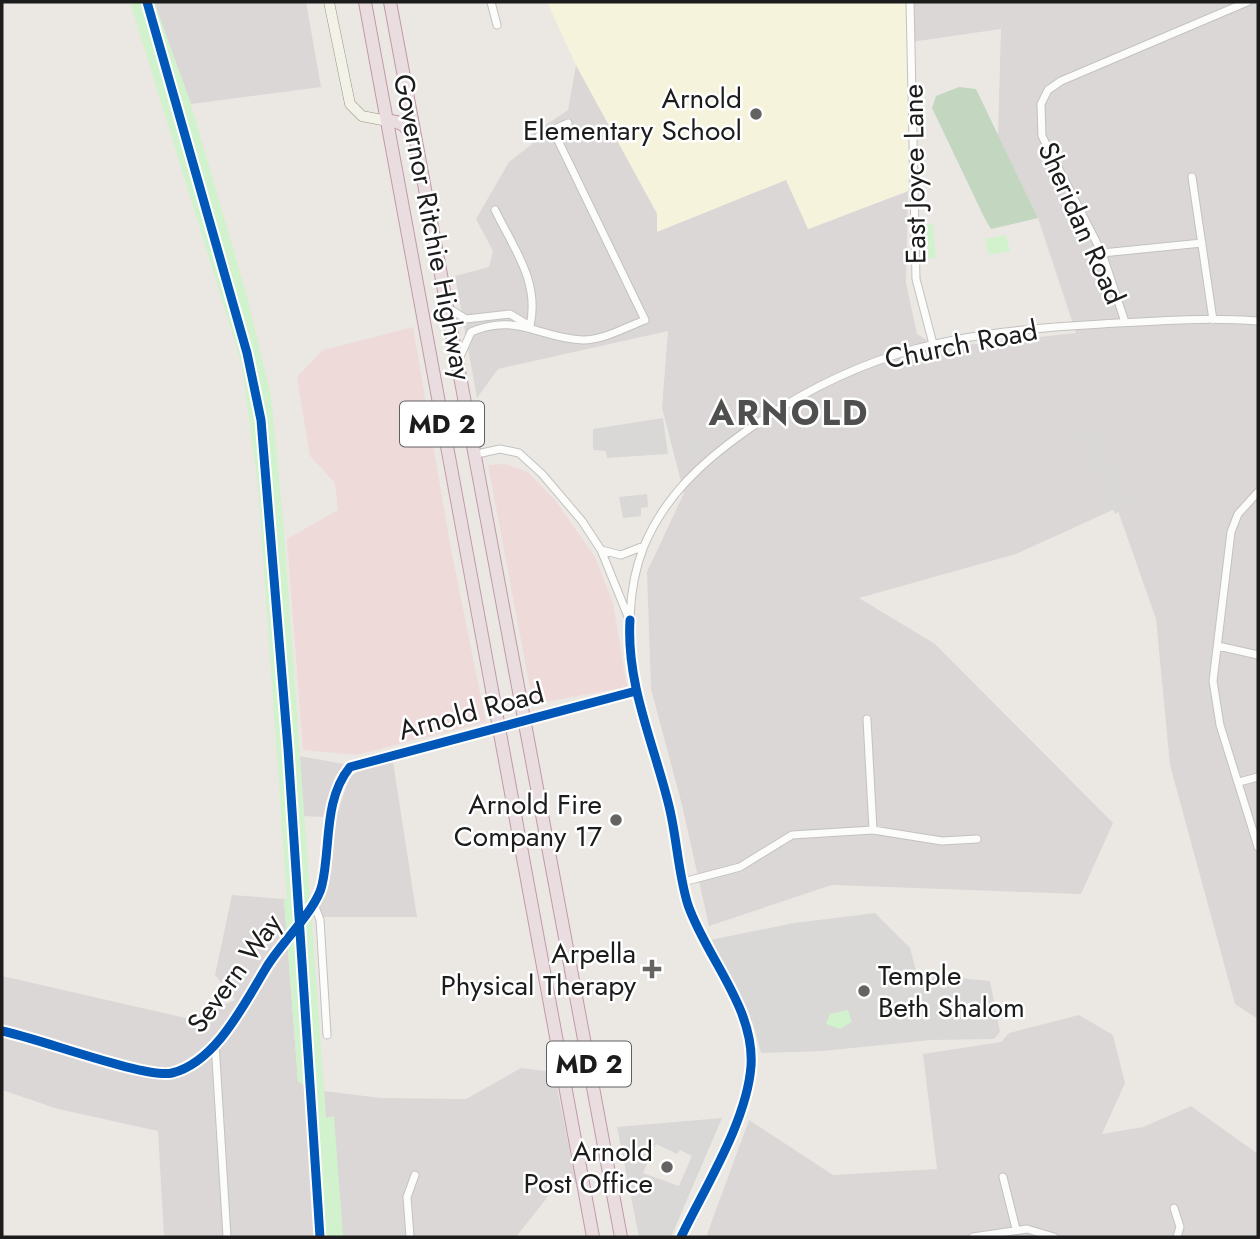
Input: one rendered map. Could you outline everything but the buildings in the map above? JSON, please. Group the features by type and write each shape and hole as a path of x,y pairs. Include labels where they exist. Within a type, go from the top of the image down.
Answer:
{"highway":[{"name":"Governor Ritchie Highway","path":"365,2 593,1237"},
{"name":"Governor Ritchie Highway","path":"390,2 450,309 621,1237"},
{"path":"387,121 398,121 405,125 416,142"}],"street":[{"path":"329,2 349,104 362,116 387,121"},
{"path":"491,2 497,25"},
{"name":"East Joyce Lane","path":"911,2 916,279 933,344"},
{"name":"Sheridan Road","path":"1125,322 1102,253 1042,136 1041,104 1048,90 1061,81 1247,2"},
{"path":"539,136 568,123"},
{"path":"450,309 466,320 510,314 550,335 584,340 645,320 553,130"},
{"path":"1192,177 1213,320"},
{"path":"495,210 532,285 534,308 530,326"},
{"path":"1102,253 1202,243"},
{"name":"Church Road","path":"630,620 632,590 644,546 660,514 677,490 726,444 817,385 878,359 933,344 1034,328 1125,322 1258,321"},
{"path":"459,359 467,337 477,329 506,324 530,326"},
{"path":"477,454 500,449 528,458 582,521 601,550 630,620 636,691 669,805 683,882 697,926 742,1018 751,1056 749,1078 735,1123 681,1237"},
{"path":"1258,492 1238,514 1231,532 1213,681 1218,714 1258,847"},
{"path":"601,550 621,555 644,546"},
{"path":"1218,646 1258,655"},
{"name":"Arnold Road","path":"336,797 345,773 355,765 636,691"},
{"path":"867,719 873,830"},
{"path":"1239,782 1258,777"},
{"name":"Severn Way","path":"2,1031 154,1074 178,1071 199,1058 215,1043 275,952 314,904 322,887 327,836 336,797"},
{"path":"683,882 740,867 792,835 873,830 942,841 977,839"},
{"path":"314,904 320,920 327,1035"},
{"path":"215,1043 227,1237"},
{"path":"410,1237 407,1197 415,1175"},
{"path":"1003,1177 1016,1229"},
{"path":"1174,1208 1180,1227 1177,1237"},
{"path":"973,1237 1016,1229 1027,1229 1054,1237"}],"shaded area":[{"path":"154,2 306,2 321,87 191,104"},
{"name":"Arnold Elementary School","path":"547,2 908,2 908,191 808,229 786,180 657,232 657,213 576,65"},
{"path":"908,2 1258,2 1258,1019 1235,1004 1170,765 1156,619 1117,508 1016,554 859,598 935,644 1113,823 1081,894 832,885 709,926 682,805 651,689 647,572 684,493 662,408 668,331 498,369 477,398 455,276 489,267 493,251 476,219 509,162 532,144 531,135 568,110 576,65 657,214 657,231 787,179 809,229 908,191 906,283 917,334 939,348 1076,333 1038,218 998,135 1001,29 911,42"},
{"path":"413,327 450,544 486,722 356,755 303,750 287,539 338,510 335,483 310,456 297,377 323,350"},
{"path":"663,418 668,454 607,458 606,451 593,450 593,429"},
{"path":"694,430 704,432 711,445 690,459 685,447 696,440"},
{"path":"1096,430 1133,502 1115,514 1076,431"},
{"path":"505,464 528,472 555,500 595,557 613,603 627,687 533,704 488,465"},
{"path":"647,494 648,507 641,508 641,516 623,518 619,497"},
{"path":"299,756 344,764 335,777 323,817 303,816"},
{"path":"393,762 417,917 309,917 324,892 335,821 349,778 358,771"},
{"path":"232,895 284,899 298,1081 304,1085 315,1237 164,1237 158,1131 58,1109 2,1090 2,976 190,1019 235,1000 215,975"},
{"name":"Temple Beth Shalom","path":"875,913 910,948 917,974 990,981 1000,1032 994,1039 931,1040 823,1051 761,1053 753,1024 710,940 794,923"},
{"path":"1079,1015 1113,1035 1125,1083 1102,1134 1143,1127 1191,1106 1258,1154 1258,1237 706,1237 749,1120 833,1175 937,1169 923,1054 1001,1042 1009,1033"},
{"path":"521,1068 554,1072 576,1183 550,1194 516,1237 333,1237 324,1091 381,1098 466,1099"},
{"path":"722,1118 671,1237 639,1237 617,1127","holes":["656,1144 677,1154 680,1150 692,1156 679,1186 643,1173"]}],"green space":[{"path":"130,2 154,2 191,104 247,296 271,396 283,519 326,1118 334,1116 343,1237 315,1237 304,1085 298,1082 284,899 287,899 258,486 242,365"},
{"path":"959,87 976,89 1038,218 991,229 932,108 936,96"},
{"path":"933,223 936,257 923,260 920,226"},
{"path":"1006,235 1010,251 989,255 985,239"},
{"path":"848,1010 852,1022 840,1029 826,1024 830,1014"}],"cycle path":[{"path":"147,2 247,353 261,420 288,749 320,1237"},
{"path":"630,620 632,667 642,714 669,806 688,905 738,1003 750,1045 751,1066 742,1109 681,1237"},
{"path":"2,1031 140,1070 172,1073 188,1067 202,1057 227,1030 272,959 319,894 325,870 332,809 341,780 350,767 636,691"}],"place":[{"name":"Arnold Elementary School","path":"756,114"},
{"name":"Arnold Fire Company 17","path":"616,820"},
{"name":"Arpella Physical Therapy","path":"652,969"},
{"name":"Temple Beth Shalom","path":"864,991"},
{"name":"Arnold Post Office","path":"667,1167"}],"district":[{"name":"ARNOLD","path":"789,413"}]}
